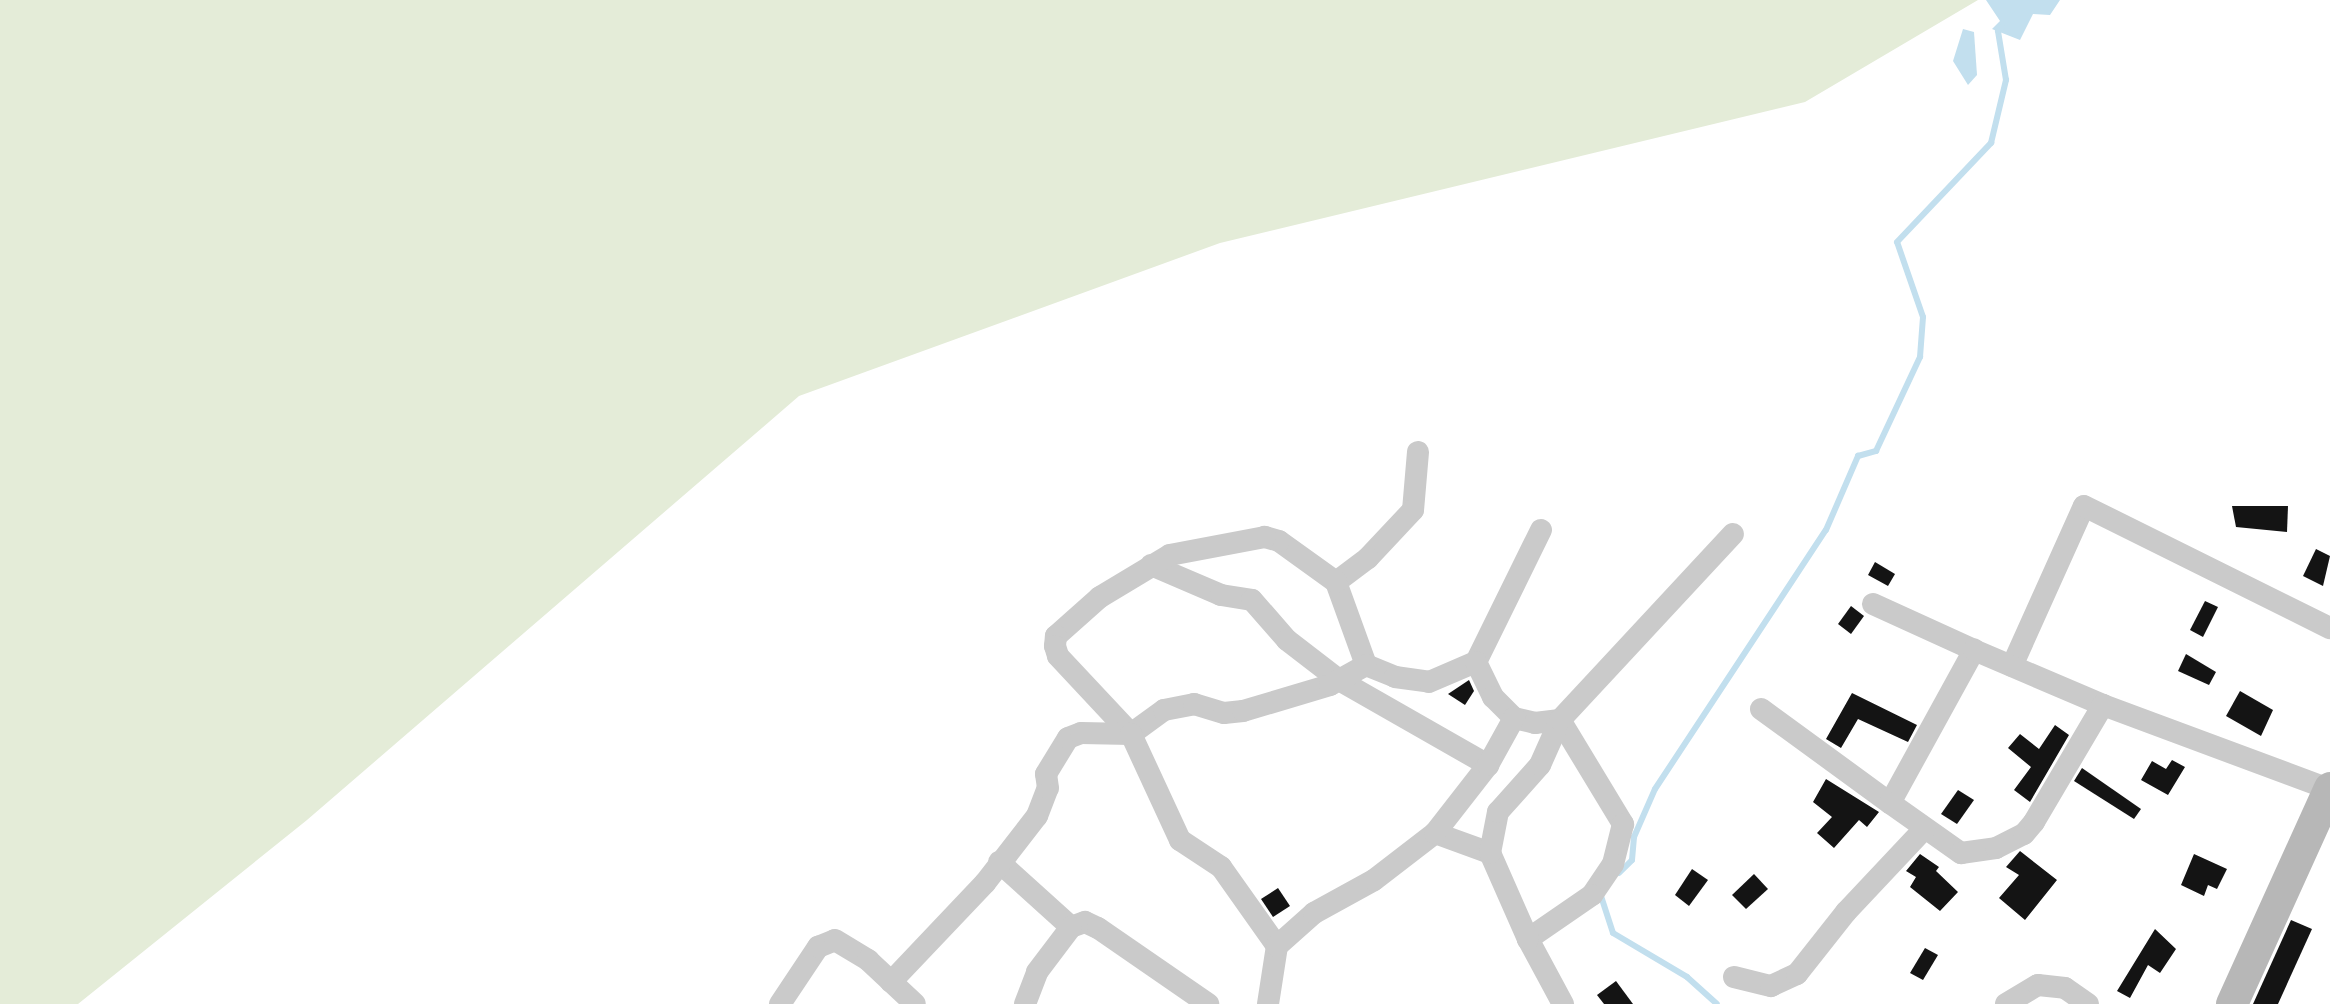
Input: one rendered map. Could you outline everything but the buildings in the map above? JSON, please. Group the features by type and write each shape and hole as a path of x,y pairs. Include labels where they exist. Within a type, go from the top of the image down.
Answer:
{"street":[{"path":"1336,582 1368,558 1413,510 1418,452"},
{"path":"2012,666 2084,506 2330,628"},
{"path":"1277,946 1221,867 1180,840 1131,734 1058,656 1056,636 1100,597 1170,555 1265,537 1279,541 1336,582 1366,665 1395,677 1429,682 1476,662 1541,530"},
{"path":"1563,1004 1528,939 1490,853 1498,812 1540,765 1560,720 1733,534"},
{"path":"1151,565 1221,595 1252,600 1287,640 1339,680 1488,765"},
{"path":"1873,604 2103,705 2330,788 2232,1004"},
{"path":"1890,803 1974,650"},
{"path":"1476,662 1493,697 1514,718 1535,723 1560,720"},
{"path":"891,982 1037,816 1048,788 1046,774 1068,738 1081,733 1131,734 1177,706 1243,711 1339,680 1366,665"},
{"path":"1761,709 1961,853 1996,848 2024,834 2103,705"},
{"path":"1268,1004 1277,946 1314,913 1364,887 1435,833 1488,765 1514,718"},
{"path":"1528,939 1592,895 1613,864 1623,836 1620,813 1560,720"},
{"path":"1734,977 1771,986 1797,974 1846,912 1925,828"},
{"path":"1435,833 1490,853"},
{"path":"999,862 1071,927"},
{"path":"1025,1004 1037,972 1071,927 1085,922 1208,1004"},
{"path":"780,1004 818,947 835,940 849,946 915,1004"},
{"path":"2006,1004 2038,985 2065,988 2088,1004"}],"green space":[{"path":"0,0 1978,0 1805,102 1220,243 799,396 307,820 78,1004 0,1004"}],"water":[{"path":"1986,0 2060,0 2050,15 2033,14 2020,40 1992,29 2000,21"},
{"path":"1963,29 1974,32 1977,75 1968,85 1953,61"}],"waterway":[{"path":"1619,873 1632,860 1634,837 1655,789 1826,530 1858,456 1876,451 1920,357 1923,317 1897,242 1991,143 2006,80 1998,31 2002,27"},
{"path":"1600,893 1613,933 1687,977 1717,1004"}]}
